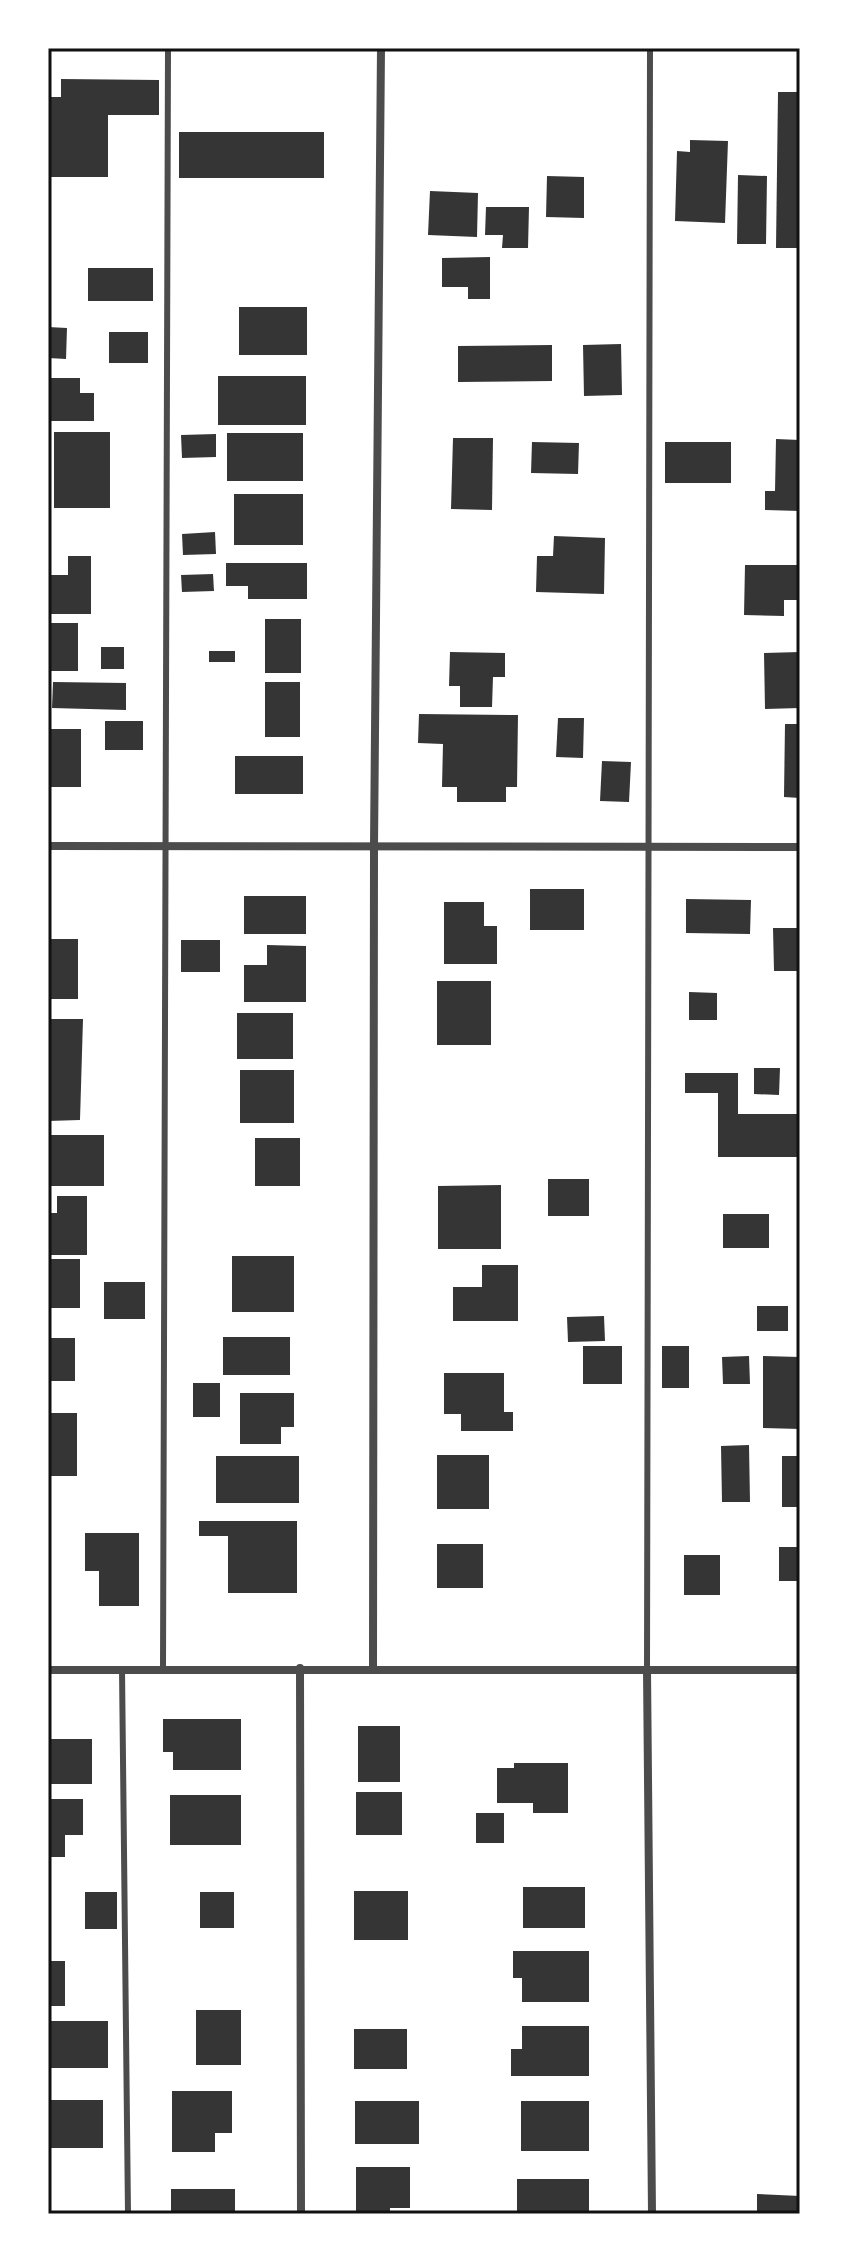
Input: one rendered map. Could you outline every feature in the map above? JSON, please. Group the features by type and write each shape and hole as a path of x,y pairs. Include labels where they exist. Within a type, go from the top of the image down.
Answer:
{"street":[{"path":"373,1667 374,846 381,48"},
{"path":"48,846 800,847"},
{"path":"48,1670 373,1667 800,1670"},
{"path":"300,1668 301,2214"},
{"path":"647,1669 652,2214"}],"lane":[{"path":"163,1669 168,48"},
{"path":"647,1669 650,48"},
{"path":"122,1669 128,2214"}],"building":[{"path":"61,79 159,80 159,115 108,115 108,177 48,177 48,97 61,97"},
{"path":"778,92 800,92 800,248 776,248"},
{"path":"179,132 324,132 324,178 179,178"},
{"path":"690,140 728,141 725,223 675,221 677,151 690,152"},
{"path":"738,175 767,176 766,244 737,244"},
{"path":"547,176 584,177 584,218 546,217"},
{"path":"430,191 478,193 477,237 428,235"},
{"path":"486,207 529,207 528,248 502,248 503,235 485,235"},
{"path":"490,257 490,299 468,299 468,287 442,287 442,258"},
{"path":"88,268 153,268 153,301 88,301"},
{"path":"239,307 307,307 307,355 239,355"},
{"path":"48,327 67,328 66,359 48,358"},
{"path":"109,332 148,332 148,363 109,363"},
{"path":"621,344 622,395 584,396 583,345"},
{"path":"552,345 552,381 458,382 458,346"},
{"path":"218,376 306,376 306,425 218,425"},
{"path":"48,378 80,378 80,393 94,393 94,421 48,421"},
{"path":"54,432 110,432 110,508 54,508"},
{"path":"227,433 303,433 303,481 227,481"},
{"path":"216,434 216,457 182,458 181,435"},
{"path":"453,438 493,438 492,510 451,509"},
{"path":"776,439 800,440 800,511 765,510 765,491 775,491"},
{"path":"532,442 579,443 578,474 531,473"},
{"path":"665,442 731,442 731,483 665,483"},
{"path":"234,494 303,494 303,545 234,545"},
{"path":"215,532 216,554 183,555 182,534"},
{"path":"554,536 605,538 604,594 536,592 537,556 553,556"},
{"path":"68,556 91,556 91,614 48,614 48,575 68,575"},
{"path":"226,563 307,563 307,599 248,599 248,586 226,586"},
{"path":"745,565 798,565 797,600 784,600 784,616 744,615"},
{"path":"213,574 214,591 182,592 181,575"},
{"path":"265,619 301,619 301,673 265,673"},
{"path":"48,623 78,623 78,671 48,671"},
{"path":"101,647 124,647 124,669 101,669"},
{"path":"209,651 235,651 235,662 209,662"},
{"path":"450,652 505,653 505,677 493,677 492,707 460,707 460,686 449,686"},
{"path":"800,652 800,708 765,709 764,653"},
{"path":"53,682 126,683 126,710 52,708"},
{"path":"265,682 300,682 300,737 265,737"},
{"path":"419,714 518,715 517,787 506,787 506,802 457,802 457,787 442,787 443,744 418,743"},
{"path":"558,718 584,718 583,758 556,757"},
{"path":"105,721 143,721 143,750 105,750"},
{"path":"785,724 800,724 800,798 784,797"},
{"path":"48,729 81,729 81,787 48,787"},
{"path":"235,756 303,756 303,794 235,794"},
{"path":"602,761 631,762 629,802 600,801"},
{"path":"530,889 584,889 584,930 530,930"},
{"path":"244,896 306,896 306,934 244,934"},
{"path":"686,899 751,900 750,934 686,933"},
{"path":"444,902 484,902 484,926 497,926 497,964 444,964"},
{"path":"773,928 800,928 800,971 774,971"},
{"path":"48,939 78,939 78,999 48,999"},
{"path":"181,940 220,940 220,972 181,972"},
{"path":"267,945 306,946 306,1002 244,1002 244,965 267,965"},
{"path":"437,981 491,981 491,1045 437,1045"},
{"path":"689,992 717,993 717,1020 689,1020"},
{"path":"237,1013 293,1013 293,1059 237,1059"},
{"path":"48,1019 83,1019 80,1120 48,1121"},
{"path":"754,1068 780,1068 779,1095 754,1094"},
{"path":"240,1070 294,1070 294,1123 240,1123"},
{"path":"685,1073 738,1073 738,1114 800,1114 800,1157 718,1157 718,1093 685,1093"},
{"path":"48,1135 104,1135 104,1186 48,1186"},
{"path":"255,1138 300,1138 300,1186 255,1186"},
{"path":"548,1179 589,1179 589,1216 548,1216"},
{"path":"501,1185 501,1249 438,1249 438,1186"},
{"path":"57,1196 87,1196 87,1255 48,1255 48,1213 57,1213"},
{"path":"723,1214 769,1214 769,1248 723,1248"},
{"path":"232,1256 294,1256 294,1312 232,1312"},
{"path":"50,1259 80,1259 80,1308 48,1308"},
{"path":"482,1265 518,1265 518,1321 453,1321 453,1287 482,1287"},
{"path":"104,1282 145,1282 145,1319 104,1319"},
{"path":"757,1306 788,1306 788,1331 757,1331"},
{"path":"604,1316 605,1341 568,1342 567,1317"},
{"path":"223,1337 290,1337 290,1375 223,1375"},
{"path":"48,1338 75,1338 75,1381 48,1381"},
{"path":"583,1346 622,1346 622,1384 583,1384"},
{"path":"662,1346 689,1346 689,1388 662,1388"},
{"path":"749,1356 750,1384 723,1384 722,1357"},
{"path":"763,1356 800,1357 800,1429 763,1428"},
{"path":"444,1373 504,1373 504,1412 513,1412 513,1431 461,1431 461,1414 444,1414"},
{"path":"193,1383 220,1383 220,1417 193,1417"},
{"path":"240,1393 294,1393 294,1427 281,1427 281,1444 240,1444"},
{"path":"48,1413 77,1413 77,1476 48,1476"},
{"path":"749,1445 750,1502 722,1502 721,1446"},
{"path":"437,1455 489,1455 489,1509 437,1509"},
{"path":"216,1456 299,1456 299,1503 216,1503"},
{"path":"782,1456 800,1456 800,1507 782,1507"},
{"path":"199,1521 297,1521 297,1593 228,1593 228,1536 199,1536"},
{"path":"85,1533 139,1533 139,1606 99,1606 99,1571 85,1571"},
{"path":"437,1544 483,1544 483,1588 437,1588"},
{"path":"779,1547 800,1547 800,1581 779,1581"},
{"path":"684,1555 720,1555 720,1595 684,1595"},
{"path":"163,1719 241,1719 241,1770 173,1770 173,1752 163,1752"},
{"path":"358,1726 400,1726 400,1782 358,1782"},
{"path":"48,1739 92,1739 92,1784 48,1784"},
{"path":"514,1763 568,1763 568,1813 533,1813 533,1803 497,1803 497,1768 514,1768"},
{"path":"356,1792 402,1792 402,1835 356,1835"},
{"path":"170,1795 241,1795 241,1845 170,1845"},
{"path":"48,1799 83,1799 83,1835 65,1835 65,1857 48,1857"},
{"path":"476,1813 504,1813 504,1843 476,1843"},
{"path":"523,1887 585,1887 585,1928 523,1928"},
{"path":"354,1891 408,1891 408,1940 354,1940"},
{"path":"85,1892 117,1892 117,1929 85,1929"},
{"path":"200,1892 234,1892 234,1928 200,1928"},
{"path":"513,1951 589,1951 589,2002 522,2002 522,1978 513,1978"},
{"path":"48,1961 65,1961 65,2006 48,2006"},
{"path":"196,2010 241,2010 241,2065 196,2065"},
{"path":"48,2021 108,2021 108,2068 48,2068"},
{"path":"522,2026 589,2026 589,2076 511,2076 511,2049 522,2049"},
{"path":"354,2029 407,2029 407,2069 354,2069"},
{"path":"172,2091 232,2091 232,2133 215,2133 215,2152 172,2152"},
{"path":"48,2100 103,2100 103,2148 48,2148"},
{"path":"355,2101 419,2101 419,2144 355,2144"},
{"path":"521,2101 589,2101 589,2151 521,2151"},
{"path":"356,2167 410,2167 410,2208 390,2208 390,2214 356,2214"},
{"path":"517,2179 589,2179 589,2214 517,2214"},
{"path":"171,2189 235,2189 235,2214 171,2214"},
{"path":"757,2194 800,2196 800,2214 757,2214"}]}
